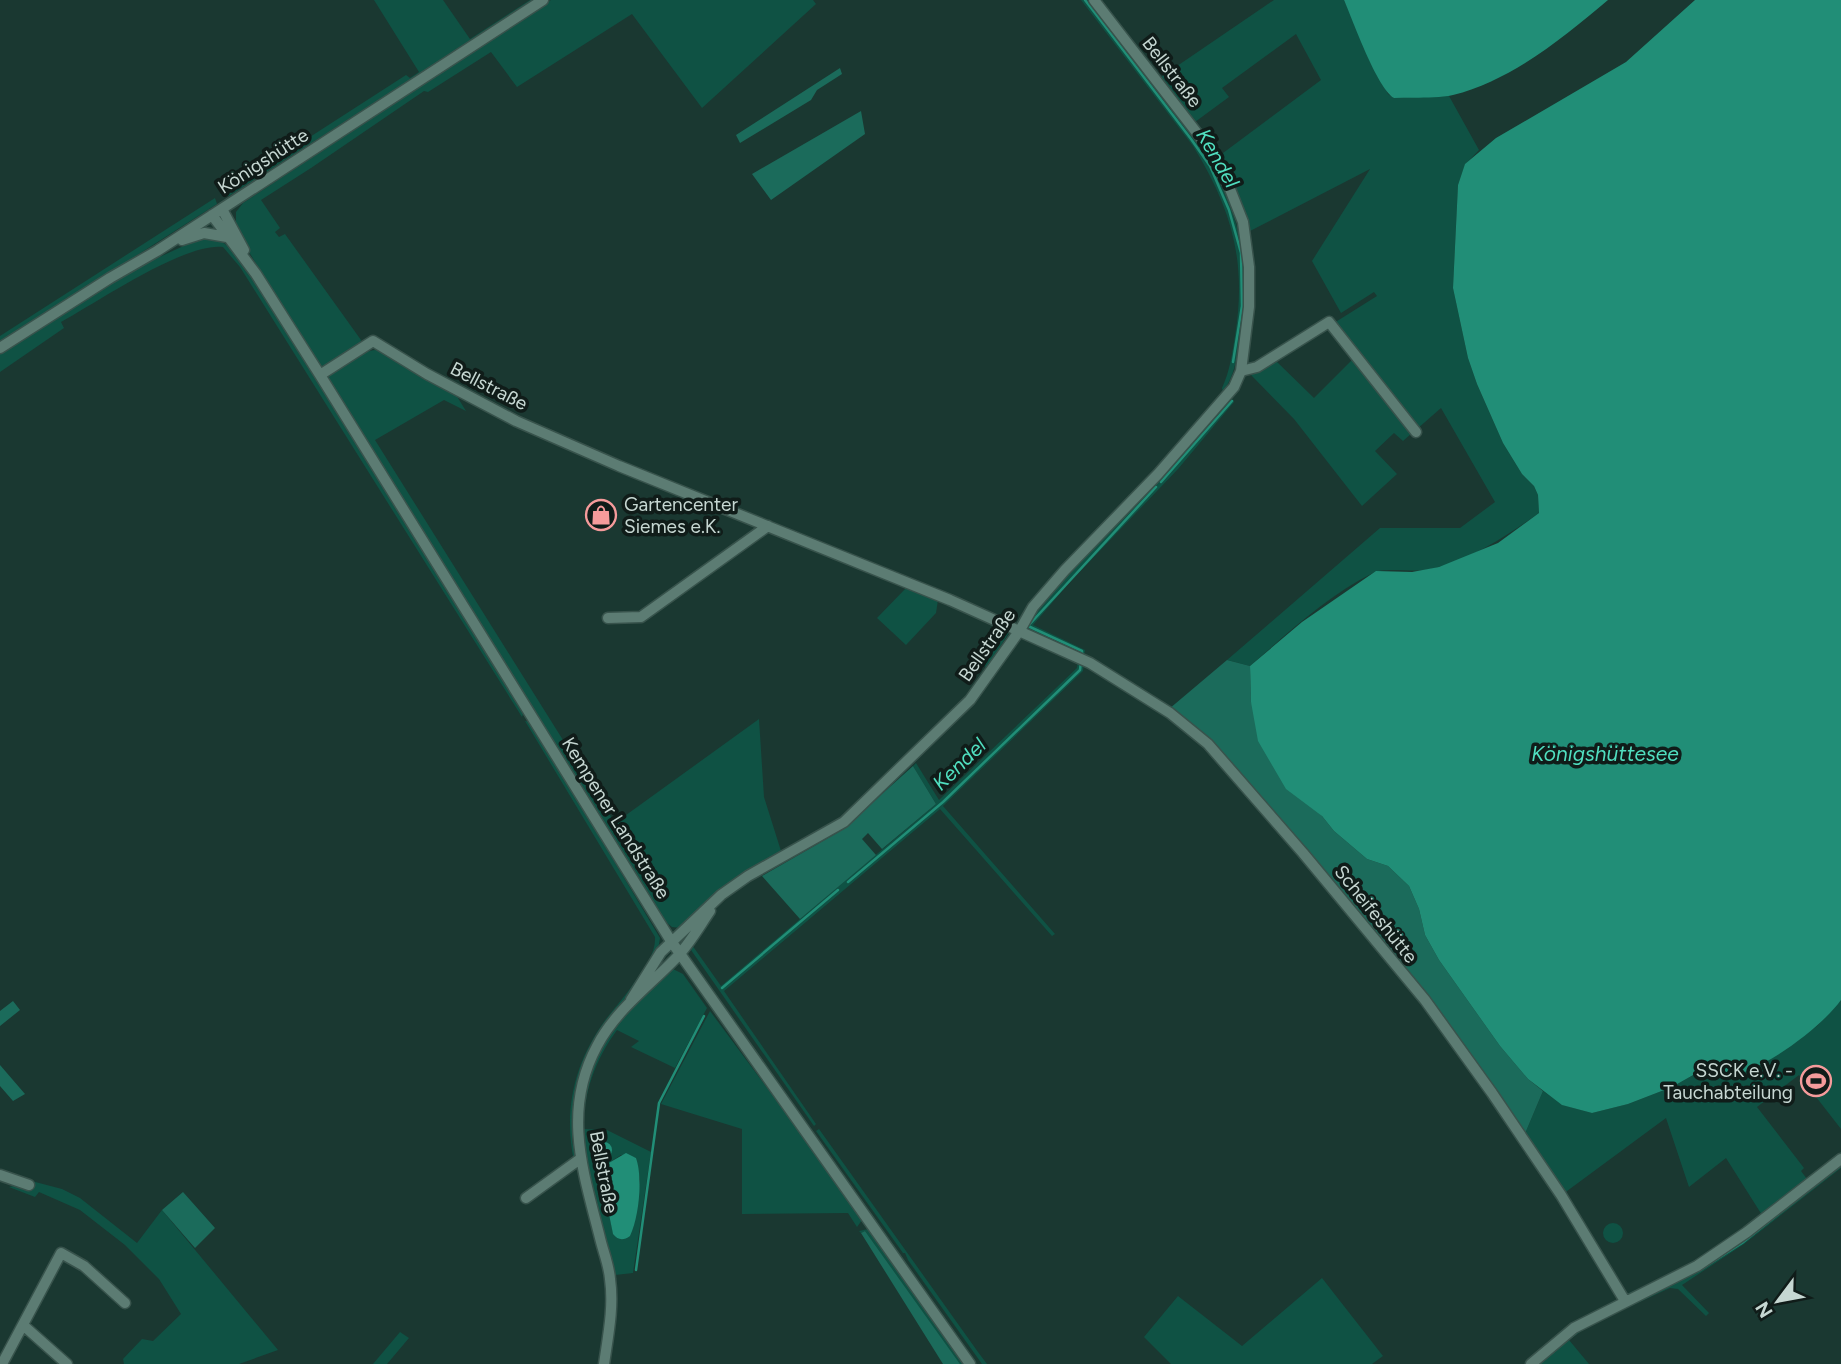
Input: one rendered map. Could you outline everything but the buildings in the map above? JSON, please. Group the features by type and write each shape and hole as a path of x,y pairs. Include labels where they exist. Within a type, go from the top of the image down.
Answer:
{"street":[{"name":"Königshütte","path":"0,348 157,251 542,0"},
{"name":"Bellstraße","path":"604,1364 611,1317 610,1279 580,1159 577,1119 581,1084 598,1043 671,941 721,895 748,876 844,822 970,700 1020,630 1033,607 1158,474 1234,387 1241,371 1249,307 1249,267 1242,222 1228,184 1208,146 1094,0"},
{"name":"Kempener Landstraße","path":"217,212 227,237 256,274"},
{"name":"Kempener Landstraße","path":"217,212 679,954 970,1364"},
{"path":"157,251 193,235 211,233 227,237"},
{"path":"1241,371 1256,367 1329,321 1416,432"},
{"name":"Bellstraße","path":"320,375 373,341 427,374 516,421 619,466 1020,630"},
{"path":"608,618 641,617 768,526"},
{"name":"Scheifeshütte","path":"1020,630 1090,663 1170,713 1208,744 1425,1000 1492,1093 1560,1195 1625,1301"},
{"name":"Bellstraße","path":"631,1000 679,954 721,895"},
{"path":"526,1198 580,1159"},
{"path":"1531,1364 1574,1328 1697,1266 1747,1232 1841,1159"},
{"path":"0,1175 29,1185"},
{"path":"2,1359 61,1253 84,1265 125,1303"},
{"path":"23,1325 66,1364"}],"shaded area":[{"path":"374,0 443,0 470,39 534,0 229,196 220,195 406,75 410,78 419,72"},
{"path":"551,0 813,0 816,4 702,108 632,14 517,87 491,52 428,92 424,91 261,200 280,228 275,232 279,237 285,234 361,340 360,345 329,365 321,366 315,361 249,252 236,225 236,212 243,203"},
{"path":"1081,0 1089,0 1181,120 1215,173 1228,200 1243,259 1244,291 1236,360 1223,392 1235,336 1239,284 1227,214 1193,146"},
{"path":"1274,0 1344,0 1388,94 1394,98 1449,96 1479,150 1465,165 1458,185 1453,288 1468,358 1477,384 1503,443 1522,474 1534,486 1538,495 1539,513 1499,539 1457,561 1426,570 1378,571 1356,582 1324,603 1250,666 1227,660 1380,528 1460,528 1495,502 1441,408 1417,429 1334,323 1377,296 1374,292 1341,313 1312,261 1370,169 1250,231 1233,181 1219,156 1321,80 1296,34 1222,88 1229,97 1195,122 1161,77"},
{"path":"840,68 842,74 817,90 811,100 740,143 736,135"},
{"path":"861,111 865,134 771,200 752,174"},
{"path":"215,198 217,204 0,343 0,336"},
{"path":"201,238 225,244 242,262 524,711 522,717 240,267 223,247 187,254 141,276 61,322 64,328 0,372 0,354 142,265"},
{"path":"376,350 385,351 453,390 466,411 444,400 375,440 615,823 759,719 764,797 781,851 729,883 681,928 672,927 666,922 329,383 328,377 343,363"},
{"path":"1354,358 1412,433 1403,441 1394,433 1375,451 1397,474 1362,506 1294,419 1251,375 1275,360 1314,398"},
{"path":"1232,399 1234,402 1178,469 1069,583 1033,625 1085,650 1084,656 1029,631 1025,626 1064,580"},
{"path":"907,587 938,600 936,613 906,645 877,618"},
{"path":"999,624 1010,631 987,668 974,658"},
{"path":"1078,659 1084,662 1083,671 943,806 1055,934 1052,936 940,809 724,991 816,1124 814,1126 691,950 692,945 721,986 936,804 913,766 916,763 939,800 1077,668"},
{"path":"1227,660 1250,666 1251,702 1322,816 1334,831 1367,859 1388,866 1409,886 1419,909 1425,935 1439,960 1500,1046 1528,1079 1543,1091 1524,1136 1304,849 1169,709"},
{"path":"525,721 531,722 660,938 658,950 583,1065 574,1099 574,1161 570,1123 571,1104 579,1069 595,1035 646,965 654,949 655,937"},
{"path":"913,766 936,804 882,849 868,833 862,839 876,855 800,919 762,876 842,830"},
{"path":"671,968 683,974 707,1008 675,1068 631,1047 639,1041 617,1030 597,1065 586,1102 583,1129 607,1130 651,1152 633,1273 615,1275 585,1160 580,1114 590,1071 598,1052 614,1027 658,977","holes":["621,1155 636,1158 640,1180 633,1228 613,1233 599,1165 607,1164"]},
{"path":"1841,1000 1841,1129 1799,1075 1757,1107 1804,1168 1801,1171 1807,1179 1841,1152 1841,1168 1744,1244 1682,1285 1709,1313 1706,1316 1678,1289 1670,1288 1620,1311 1618,1309 1569,1340 1589,1364 1525,1364 1581,1319 1694,1263 1762,1215 1726,1158 1689,1187 1666,1118 1563,1194 1524,1136 1543,1091 1563,1105 1592,1113 1628,1104 1672,1087 1702,1070 1759,1067 1817,1026"},
{"path":"13,1001 20,1010 0,1026 0,1011"},
{"path":"710,1011 862,1220 857,1227 848,1213 742,1214 742,1129 661,1104"},
{"path":"0,1065 25,1094 13,1101 0,1086"},
{"path":"819,1129 987,1364 982,1364 816,1131"},
{"path":"20,1178 62,1189 80,1198 137,1243 162,1210 278,1350 239,1364 124,1364 123,1359 142,1339 153,1341 181,1314 159,1279 125,1245 80,1210 39,1192 35,1197 9,1187 19,1185"},
{"path":"183,1192 215,1228 195,1248 162,1210"},
{"path":"1609,1223 1617,1223 1623,1233 1617,1243 1609,1243 1603,1237 1603,1229"},
{"path":"868,1229 964,1364 960,1364 865,1231 859,1231"},
{"path":"865,1231 960,1364 943,1364 861,1233"},
{"path":"1322,1278 1383,1356 1372,1364 1171,1364 1144,1337 1178,1296 1242,1346"},
{"path":"400,1332 409,1338 387,1364 373,1364"}],"water":[{"path":"1344,0 1608,0 1555,43 1496,79 1453,95 1394,98 1387,92 1373,68"},
{"name":"Königshüttesee","path":"1695,0 1841,0 1841,1000 1804,1036 1770,1060 1753,1068 1737,1075 1723,1077 1702,1070 1672,1087 1628,1104 1592,1113 1562,1105 1528,1079 1500,1046 1439,960 1425,935 1419,909 1409,886 1388,866 1367,859 1334,831 1322,816 1286,789 1258,741 1251,702 1250,666 1302,622 1376,571 1412,572 1439,567 1498,543 1539,513 1538,495 1534,486 1522,474 1503,443 1468,358 1453,288 1458,185 1465,164 1496,138 1626,62"},
{"path":"601,1142 607,1142 612,1150 610,1156 601,1158 596,1153 596,1147"},
{"path":"626,1153 636,1158 639,1197 630,1236 621,1239 613,1234 599,1165 607,1164"}],"waterway":[{"name":"Kendel","path":"1085,0 1210,166 1229,210 1241,253 1242,306 1233,362"},
{"name":"Kendel","path":"1161,482 1232,401"},
{"name":"Kendel","path":"1082,654 1082,651 1028,626 1156,487"},
{"name":"Kendel","path":"848,882 943,802 1080,670 1081,661"},
{"name":"Kendel","path":"722,988 838,890"},
{"name":"Kendel","path":"636,1270 659,1103 704,1016"},
{"path":"1698,1271 1742,1243 1797,1199"}],"place":[{"name":"Gartencenter Siemes e.K.","path":"601,515"},
{"name":"SSCK e.V. - Tauchabteilung","path":"1816,1081"}]}
